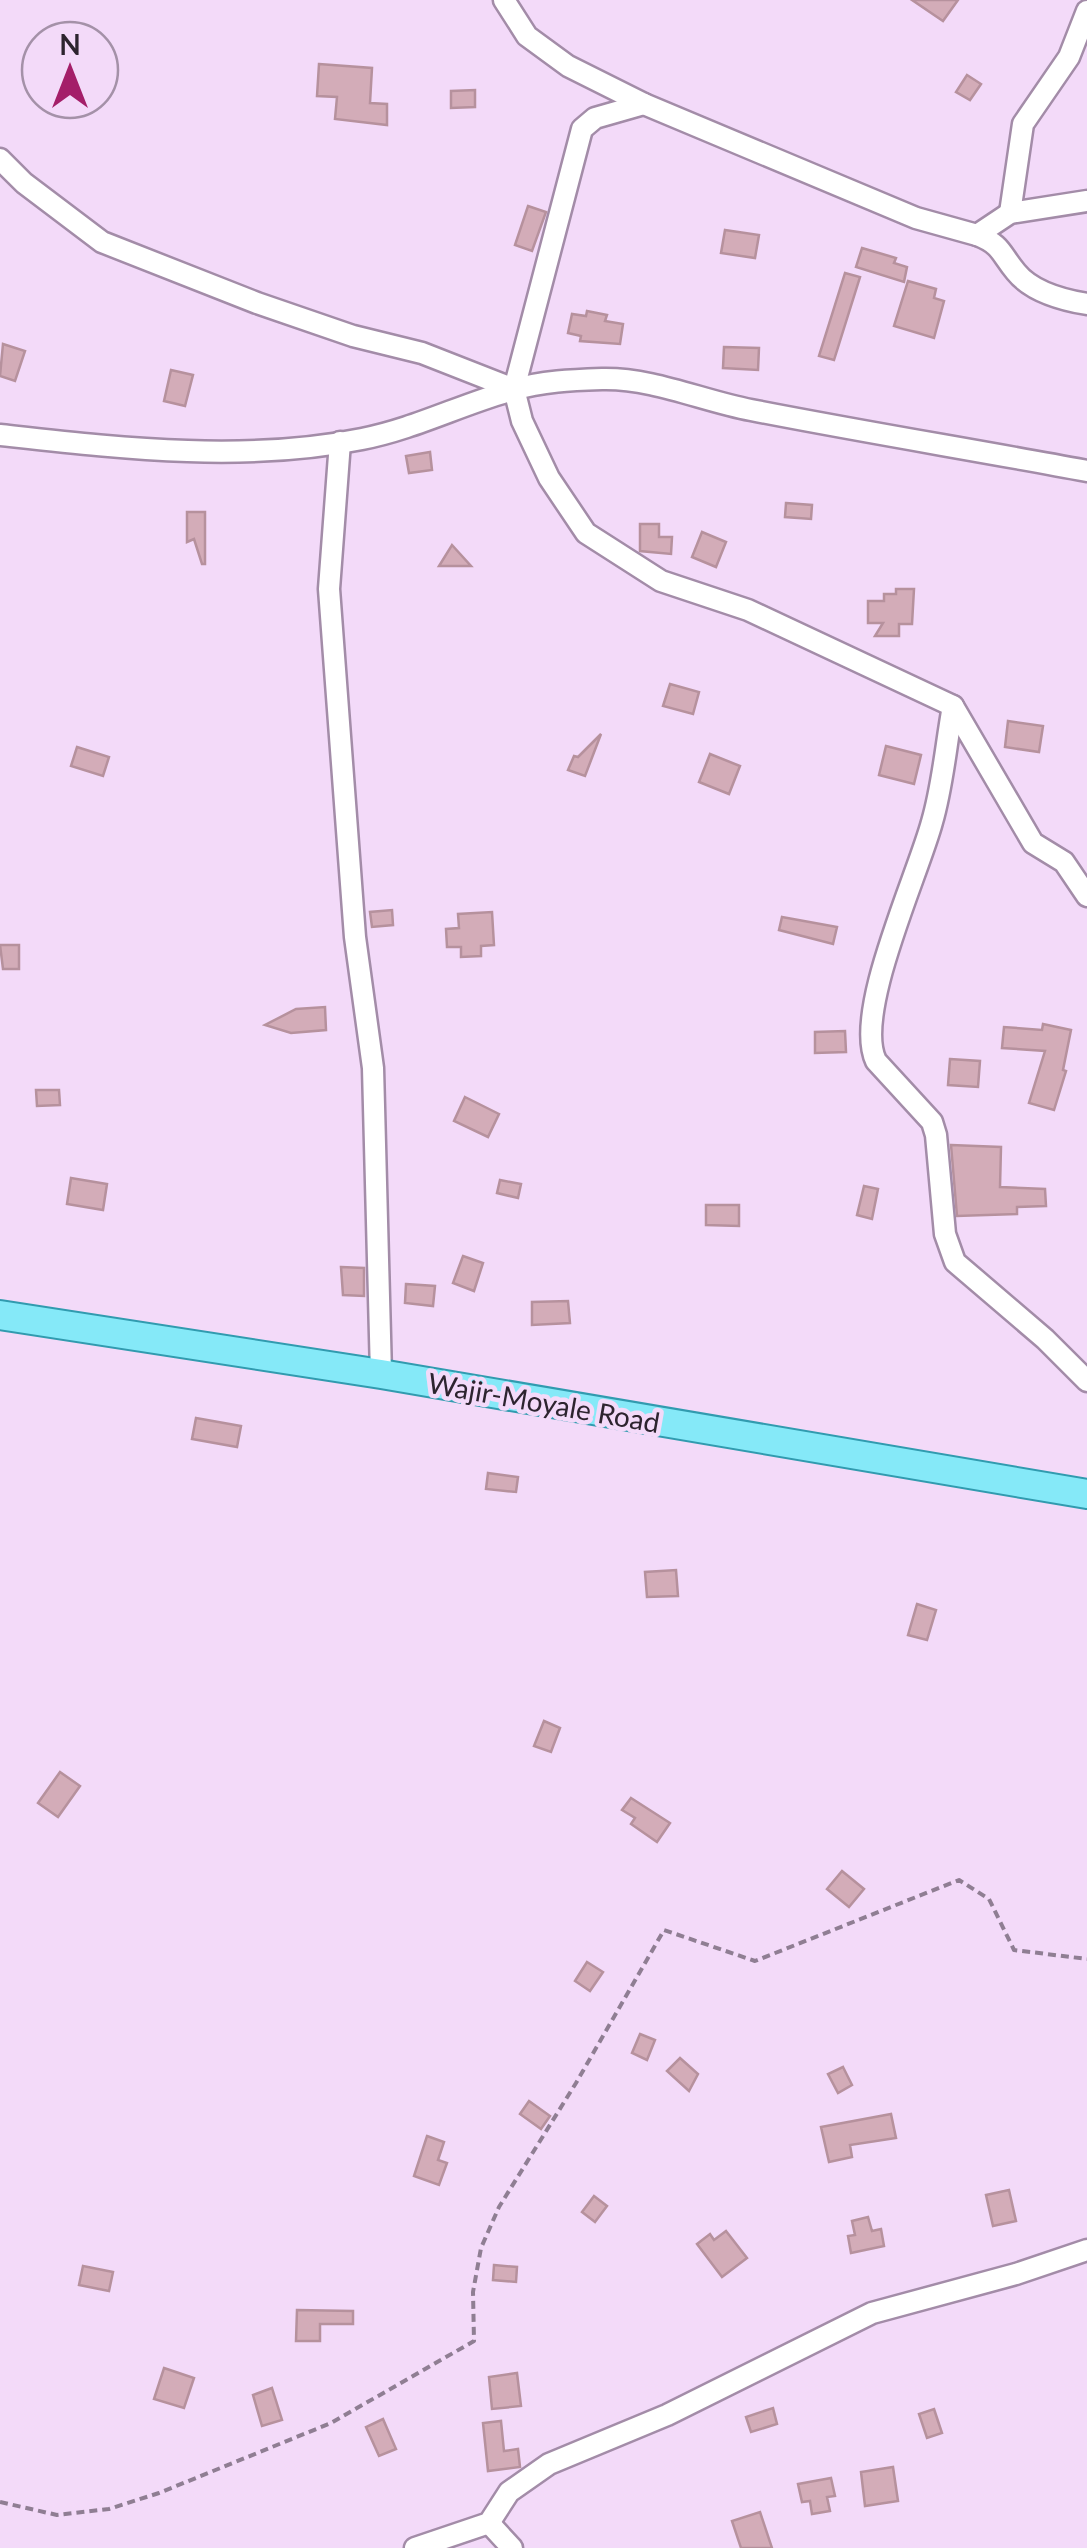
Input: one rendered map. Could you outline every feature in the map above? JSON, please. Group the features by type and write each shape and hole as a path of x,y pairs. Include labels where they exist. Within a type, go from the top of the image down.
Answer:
{"main road":[{"name":"Wajir-Moyale Road","path":"0,1315 381,1374 1087,1494"}],"street":[{"path":"504,0 527,36 568,66 644,104 916,218 1000,246 1017,274 1036,289 1087,304"},
{"path":"522,27 524,0"},
{"path":"1010,213 1024,124 1069,57 1087,10"},
{"path":"644,104 595,118 582,128 514,389 522,421 548,478 586,533 610,552 661,581 748,610 953,706 1033,843 1064,862 1087,896"},
{"path":"0,159 24,183 102,242 257,303 353,336 422,353 514,389"},
{"path":"976,235 1010,213 1087,201"},
{"path":"0,435 241,453 389,433 514,389 607,379 636,382 803,420 1087,471"},
{"path":"340,442 329,589 356,937 373,1068 381,1374"},
{"path":"953,706 933,820 882,970 871,1050 876,1061 932,1122 944,1234 954,1262 1046,1340 1087,1381"},
{"path":"416,2548 489,2523 509,2492 548,2464 667,2415 872,2314 1087,2250"},
{"path":"489,2523 512,2548"}],"path":[{"path":"0,2502 57,2515 108,2509 159,2493 331,2423 474,2341 473,2292 480,2248 500,2207 664,1930 755,1962 959,1880 989,1898 1014,1950 1087,1958"}],"building":[{"path":"912,0 958,0 943,21"},
{"path":"319,64 372,68 370,103 387,104 387,125 335,119 337,97 317,96"},
{"path":"967,75 981,84 970,100 956,92"},
{"path":"475,90 475,107 451,108 451,91"},
{"path":"528,206 546,212 532,251 515,245"},
{"path":"725,230 759,235 755,258 721,253"},
{"path":"862,248 896,258 894,263 907,267 904,282 856,267"},
{"path":"845,273 860,277 834,360 819,356"},
{"path":"908,281 936,289 934,298 944,301 934,338 894,326"},
{"path":"587,311 607,315 605,321 623,324 620,344 580,341 581,336 568,333 572,314 586,316"},
{"path":"3,344 25,351 15,381 0,376"},
{"path":"724,347 759,348 758,370 723,368"},
{"path":"171,370 193,375 185,406 164,401"},
{"path":"430,452 432,470 409,473 406,456"},
{"path":"786,503 812,505 811,519 785,517"},
{"path":"187,512 205,512 205,564 194,539 187,542"},
{"path":"640,524 659,524 659,537 672,537 671,554 640,551"},
{"path":"702,532 726,542 716,567 692,557"},
{"path":"452,545 471,566 439,566"},
{"path":"896,589 914,589 912,624 899,624 899,636 875,636 883,623 868,623 868,601 884,601 884,594 896,594"},
{"path":"670,684 699,692 693,714 663,706"},
{"path":"1008,721 1043,726 1039,752 1005,747"},
{"path":"601,734 585,776 568,770 574,756 578,757"},
{"path":"886,746 921,755 914,784 879,775"},
{"path":"77,747 109,757 103,776 71,766"},
{"path":"710,754 740,766 729,794 699,782"},
{"path":"392,910 393,925 372,927 370,912"},
{"path":"492,912 494,945 481,946 481,956 461,957 461,947 447,947 446,929 459,928 458,914"},
{"path":"782,917 837,927 833,944 779,930"},
{"path":"0,945 19,945 19,969 3,969"},
{"path":"325,1007 326,1030 291,1033 265,1025 296,1009"},
{"path":"1043,1024 1071,1030 1063,1070 1066,1071 1054,1110 1029,1103 1045,1051 1002,1048 1004,1027 1042,1030"},
{"path":"845,1031 846,1052 815,1053 815,1032"},
{"path":"950,1059 980,1061 978,1087 948,1085"},
{"path":"36,1090 59,1090 60,1105 37,1106"},
{"path":"465,1097 499,1114 488,1137 454,1121"},
{"path":"951,1145 1001,1147 1000,1187 1045,1189 1046,1206 1017,1207 1017,1214 957,1216"},
{"path":"71,1178 107,1184 103,1210 67,1204"},
{"path":"500,1180 521,1184 518,1198 497,1193"},
{"path":"864,1186 878,1189 872,1219 857,1215"},
{"path":"706,1205 739,1205 739,1226 706,1225"},
{"path":"463,1256 483,1263 474,1291 453,1283"},
{"path":"341,1267 364,1268 364,1296 343,1295"},
{"path":"406,1284 435,1286 433,1306 405,1303"},
{"path":"568,1301 570,1323 532,1325 532,1302"},
{"path":"196,1418 241,1426 237,1447 192,1439"},
{"path":"488,1473 518,1477 516,1492 486,1489"},
{"path":"676,1570 678,1596 647,1597 645,1572"},
{"path":"917,1604 936,1610 927,1640 908,1635"},
{"path":"544,1721 560,1728 551,1752 534,1746"},
{"path":"60,1772 80,1786 58,1817 38,1803"},
{"path":"631,1798 670,1823 657,1842 631,1824 635,1818 622,1810"},
{"path":"842,1871 864,1889 849,1907 827,1889"},
{"path":"587,1962 603,1972 590,1991 575,1981"},
{"path":"640,2034 655,2040 647,2060 632,2053"},
{"path":"680,2058 698,2074 689,2091 667,2071"},
{"path":"843,2067 852,2085 838,2093 828,2074"},
{"path":"529,2101 550,2116 541,2129 520,2114"},
{"path":"891,2114 896,2138 850,2145 852,2157 829,2162 821,2127"},
{"path":"427,2136 444,2142 438,2160 447,2163 439,2185 414,2176"},
{"path":"1009,2190 1016,2221 993,2226 986,2195"},
{"path":"594,2196 607,2206 595,2222 582,2212"},
{"path":"868,2217 872,2231 881,2229 884,2246 851,2253 848,2236 855,2235 852,2221"},
{"path":"726,2231 747,2258 722,2277 697,2244 710,2234 714,2240"},
{"path":"494,2265 517,2267 516,2282 493,2280"},
{"path":"83,2266 113,2272 109,2291 79,2285"},
{"path":"297,2310 353,2311 353,2324 320,2324 320,2341 296,2341"},
{"path":"164,2368 194,2378 184,2408 154,2399"},
{"path":"517,2373 521,2406 492,2409 489,2377"},
{"path":"272,2388 282,2420 262,2426 253,2395"},
{"path":"773,2408 777,2424 751,2432 746,2417"},
{"path":"934,2409 942,2433 927,2438 919,2414"},
{"path":"383,2419 396,2449 379,2456 366,2427"},
{"path":"501,2421 504,2451 518,2449 520,2467 488,2471 483,2423"},
{"path":"893,2467 898,2501 865,2506 861,2472"},
{"path":"831,2478 835,2496 827,2497 830,2511 812,2514 810,2501 802,2502 798,2484"},
{"path":"760,2512 772,2548 741,2548 732,2521"}]}
